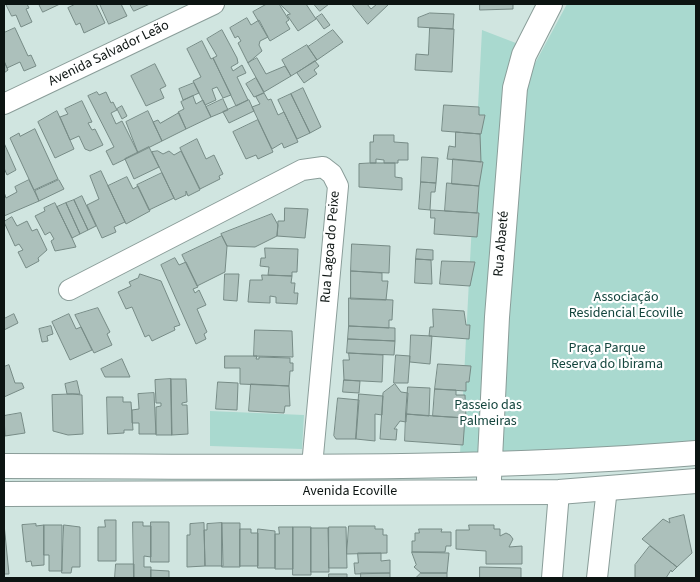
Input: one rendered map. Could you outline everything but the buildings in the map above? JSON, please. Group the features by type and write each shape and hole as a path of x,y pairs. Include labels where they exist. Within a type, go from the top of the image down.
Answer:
{"street":[{"name":"Avenida Salvador Leão","path":"4,104 214,4"},
{"name":"Rua Abaeté","path":"489,492 497,317 515,88 524,55 550,4"},
{"name":"Rua Lagoa do Peixe","path":"69,290 302,170 323,167 332,174 338,186 312,466"},
{"name":"Avenida Ecoville","path":"4,466 489,464 696,453"},
{"path":"666,456 666,484"},
{"name":"Avenida Ecoville","path":"5,491 559,492 696,481"},
{"path":"597,578 607,488"},
{"path":"552,578 559,492"}],"green space":[{"name":"Praça Parque Reserva do Ibirama","path":"567,4 696,4 696,445 460,454 482,30 534,50 533,67"},
{"path":"210,411 304,415 302,449 210,446"}],"park label":[{"name":"Associação Residencial Ecoville","path":"626,306"},
{"name":"Passeio das Palmeiras","path":"488,414"}]}
